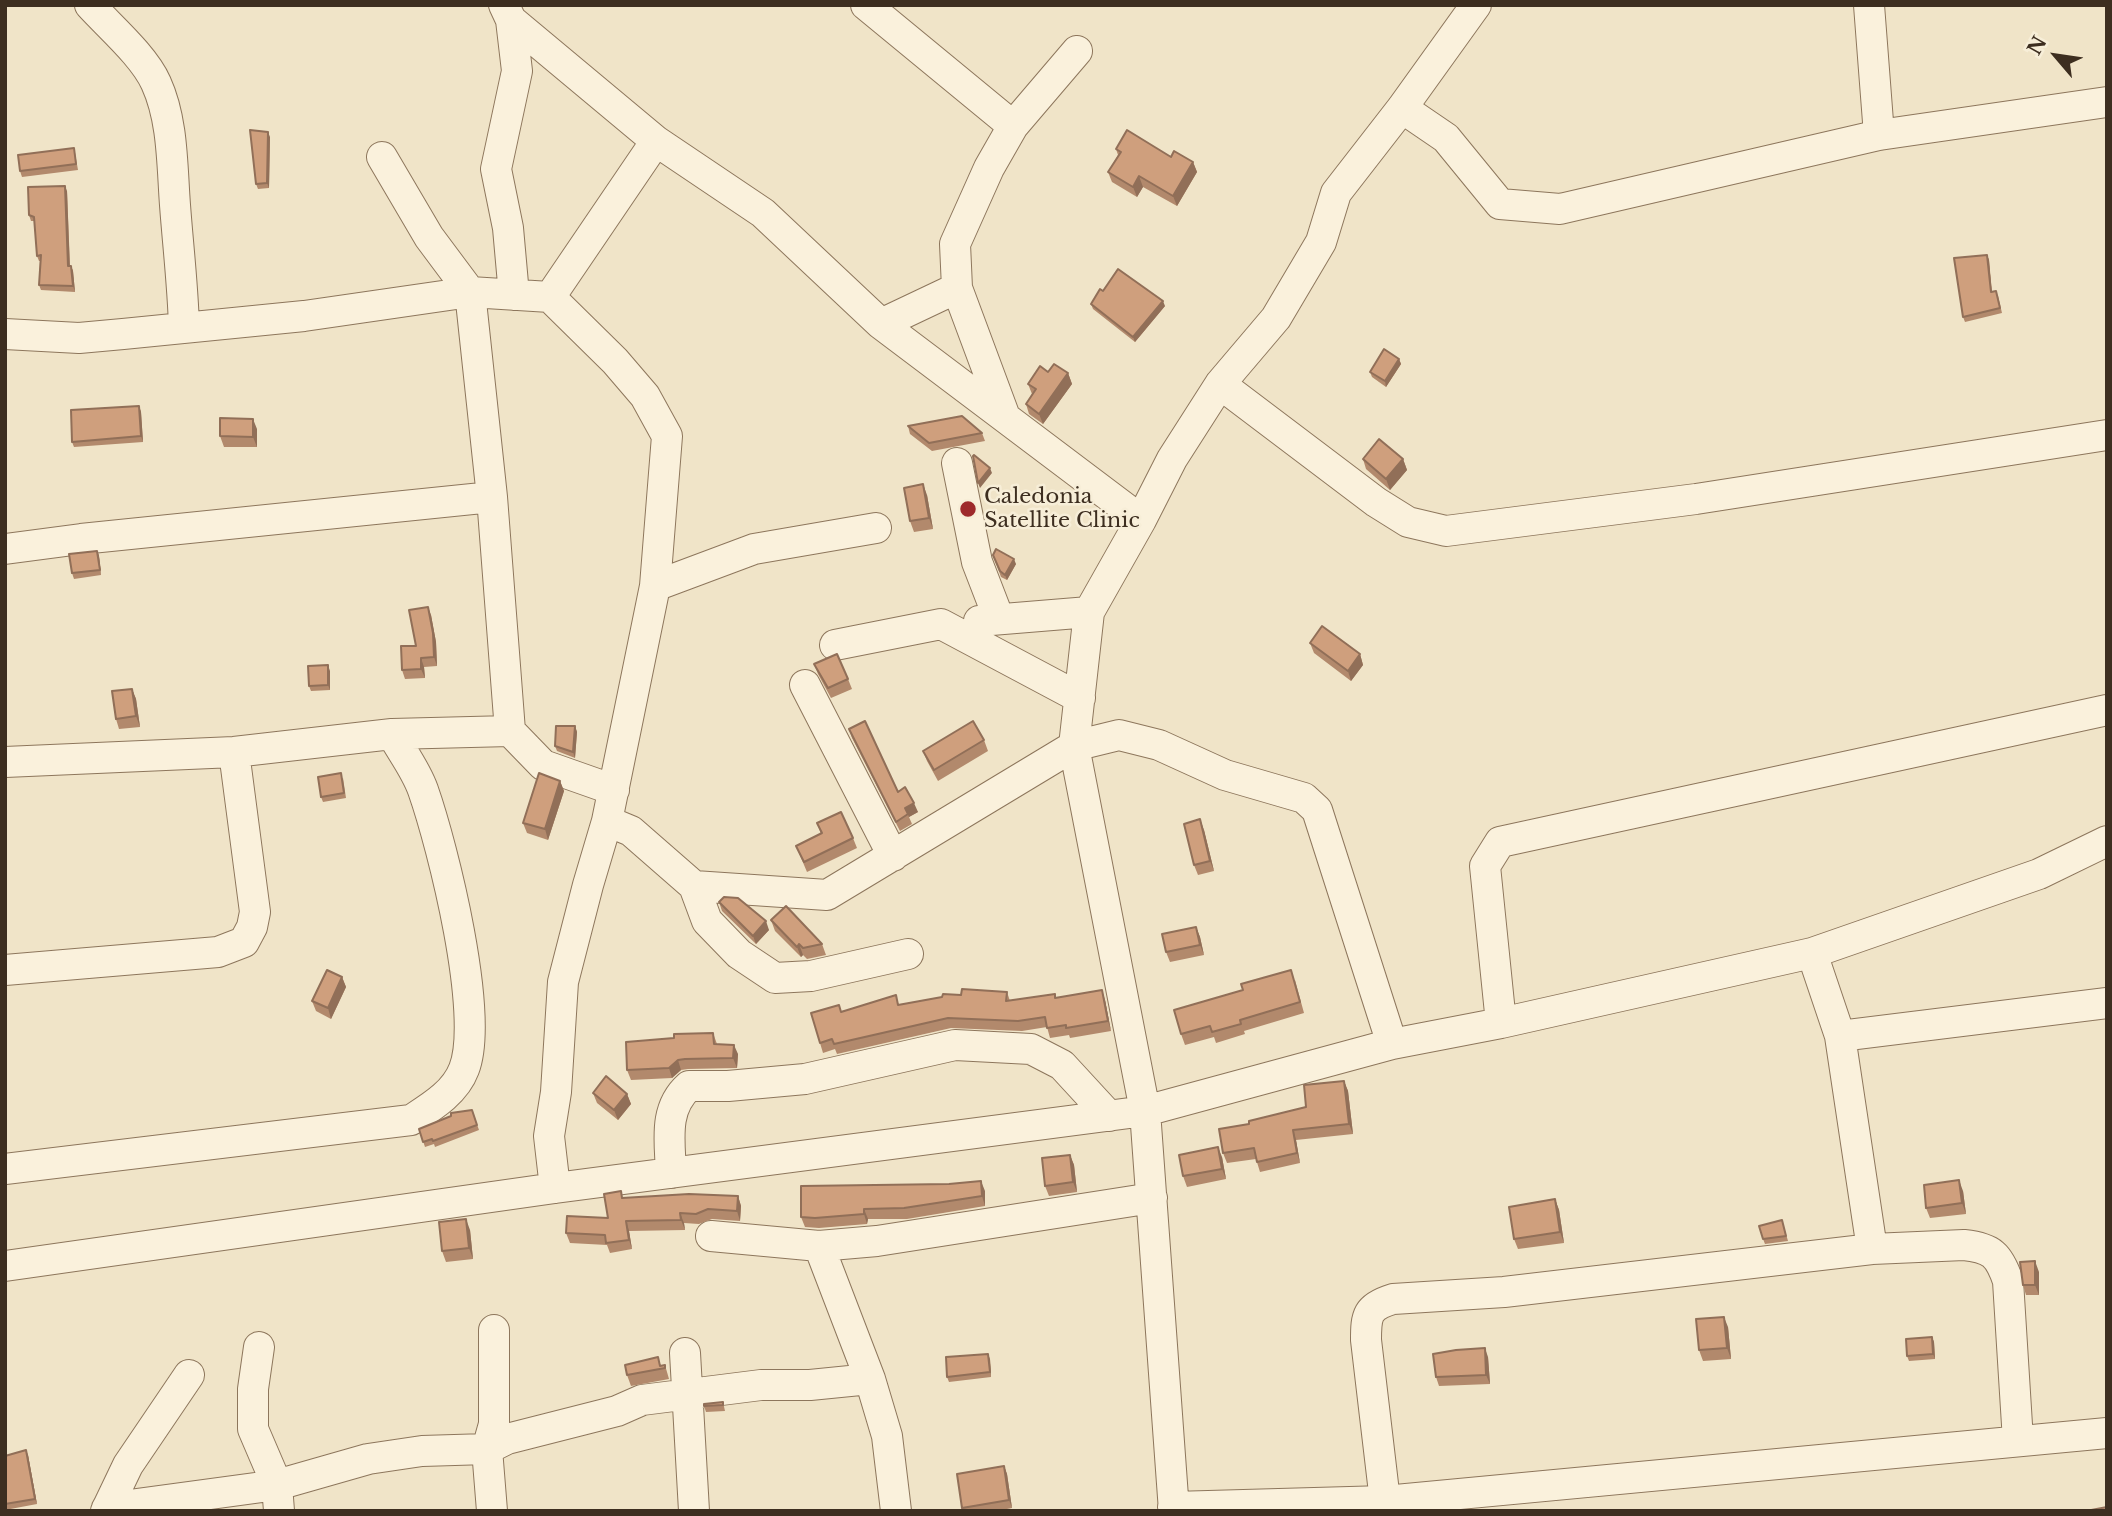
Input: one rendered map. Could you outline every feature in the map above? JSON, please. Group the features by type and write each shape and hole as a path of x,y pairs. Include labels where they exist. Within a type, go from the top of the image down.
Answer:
{"street":[{"path":"90,5 144,65 155,81 164,104 183,273 184,328"},
{"path":"866,5 1013,126"},
{"path":"1476,5 1402,108 1336,193 1321,242 1276,318 1220,384 1172,459 1089,612 1074,746 1146,1111 1173,1509 1385,1501 2107,1433"},
{"path":"1869,5 1879,135"},
{"path":"507,12 656,141 763,213 881,324 1141,520"},
{"path":"507,12 517,71 496,169 508,228 514,295"},
{"path":"1005,417 957,288 955,244 989,168 1013,126 1077,51"},
{"path":"1402,108 1446,138 1500,204 1560,209 1879,135 2107,102"},
{"path":"550,297 656,141"},
{"path":"382,157 429,237 470,292 492,497 510,731 543,765 614,790"},
{"path":"881,324 957,288"},
{"path":"5,334 79,338 304,316 470,292 550,297 615,361 645,396 667,436 655,586 607,821 563,982 556,1091 549,1136 555,1188"},
{"path":"1220,384 1376,502 1408,522 1446,531 1696,499 2107,435"},
{"path":"957,463 977,562 999,619"},
{"path":"5,549 492,497"},
{"path":"655,586 754,549 876,528"},
{"path":"835,645 941,624 1089,612"},
{"path":"941,624 1080,698"},
{"path":"806,685 893,856"},
{"path":"1502,1023 1485,866 1500,842 2107,710"},
{"path":"5,762 234,752 392,733 510,731"},
{"path":"5,1169 411,1120 440,1101 464,1070 471,1039 470,1002 444,863 434,826 422,787 392,733"},
{"path":"694,886 827,895 1074,746 1119,735 1159,745 1225,775 1304,798 1317,810 1392,1044"},
{"path":"5,970 218,952 244,942 252,927 255,912 234,752"},
{"path":"607,821 631,831 694,886 707,921 739,954 775,978 811,976 908,954"},
{"path":"5,1266 555,1188 1146,1111 1392,1044 1502,1023 1812,953 2039,874 2107,841"},
{"path":"1812,953 1840,1036 1872,1249"},
{"path":"1840,1036 2107,1003"},
{"path":"671,1173 670,1118 679,1096 689,1086 728,1086 805,1079 955,1045 1031,1049 1062,1065 1110,1116"},
{"path":"711,1236 819,1246 877,1241 1152,1198"},
{"path":"1385,1501 1366,1340 1366,1322 1371,1310 1381,1303 1393,1299 1504,1292 1872,1249 1964,1245 1992,1252 2001,1261 2008,1281 2018,1441"},
{"path":"819,1246 870,1379 887,1436 895,1511"},
{"path":"492,1511 487,1449 494,1424 494,1331"},
{"path":"259,1347 253,1389 253,1429 278,1498"},
{"path":"685,1353 694,1511"},
{"path":"189,1376 128,1465 107,1509 278,1498 368,1459 422,1451 487,1449 508,1439 617,1411 642,1400 761,1385 810,1385 870,1379"}],"building":[{"path":"250,130 268,132 267,183 256,184"},
{"path":"1127,130 1171,157 1174,151 1193,162 1173,196 1139,176 1133,187 1108,172 1121,152 1116,149"},
{"path":"74,148 76,164 20,171 18,155"},
{"path":"65,186 68,266 71,266 73,286 39,285 41,255 37,256 34,217 29,215 28,187"},
{"path":"1987,255 1991,292 1996,291 2000,308 1963,317 1954,258"},
{"path":"1118,269 1163,301 1133,337 1091,304"},
{"path":"1384,349 1399,359 1385,381 1370,372"},
{"path":"1054,364 1068,373 1039,414 1026,404 1036,389 1028,384 1040,366 1048,372"},
{"path":"139,406 141,436 72,442 71,410"},
{"path":"962,416 982,433 929,443 908,426"},
{"path":"220,418 253,419 253,437 220,436"},
{"path":"1379,439 1403,459 1386,479 1363,459"},
{"path":"973,456 990,468 978,483"},
{"path":"923,484 929,518 910,521 904,488"},
{"path":"996,549 1014,559 1005,575 1000,571 993,555"},
{"path":"97,551 100,570 72,573 69,554"},
{"path":"428,607 434,657 421,658 421,669 402,670 401,646 416,646 409,610"},
{"path":"1322,626 1360,654 1348,671 1310,643"},
{"path":"837,654 848,679 828,688 814,664"},
{"path":"328,665 328,685 309,686 308,666"},
{"path":"132,689 136,716 116,719 112,691"},
{"path":"865,721 898,792 905,787 914,803 905,808 908,814 896,822 849,729"},
{"path":"973,721 984,740 934,770 923,751"},
{"path":"556,726 575,726 573,752 555,746"},
{"path":"341,773 344,793 321,797 318,777"},
{"path":"539,773 560,781 545,829 523,823"},
{"path":"841,812 853,838 804,862 796,846 822,833 817,823"},
{"path":"1200,819 1210,861 1194,865 1184,824"},
{"path":"724,897 738,898 766,921 753,936 719,902"},
{"path":"786,906 822,944 803,948 799,944 797,947 771,920"},
{"path":"1196,927 1200,945 1166,952 1162,934"},
{"path":"327,970 342,977 328,1008 312,1001"},
{"path":"1291,970 1300,1002 1240,1020 1241,1024 1212,1032 1210,1026 1181,1034 1174,1010 1243,990 1241,984"},
{"path":"962,989 1007,992 1006,1001 1055,994 1055,998 1102,990 1108,1021 1066,1028 1066,1025 1047,1028 1045,1017 1018,1021 948,1018 834,1044 832,1039 820,1043 811,1013 839,1005 841,1012 896,995 898,1005 942,997 943,994 961,995"},
{"path":"713,1033 714,1044 734,1045 733,1058 685,1059 678,1060 669,1068 627,1070 626,1042 674,1038 674,1034"},
{"path":"606,1076 627,1094 614,1110 593,1093"},
{"path":"1344,1081 1349,1124 1293,1130 1297,1153 1257,1162 1254,1148 1223,1153 1219,1129 1249,1124 1249,1121 1306,1107 1304,1085"},
{"path":"472,1110 477,1125 423,1142 419,1129 451,1116 451,1113"},
{"path":"1218,1147 1222,1169 1183,1176 1179,1155"},
{"path":"1070,1155 1073,1182 1045,1186 1042,1158"},
{"path":"1959,1180 1962,1203 1926,1208 1924,1185"},
{"path":"981,1181 982,1196 904,1208 864,1209 864,1214 801,1217 801,1186 949,1184"},
{"path":"621,1191 622,1198 689,1194 738,1196 737,1211 708,1209 696,1214 680,1213 681,1220 626,1221 629,1240 606,1243 605,1235 566,1233 567,1216 608,1218 604,1194"},
{"path":"1555,1199 1560,1232 1514,1239 1509,1207"},
{"path":"466,1219 469,1248 442,1251 439,1222"},
{"path":"1782,1220 1786,1236 1763,1239 1759,1226"},
{"path":"2035,1261 2035,1285 2023,1285 2020,1262"},
{"path":"1724,1317 1727,1348 1699,1350 1696,1319"},
{"path":"1932,1337 1933,1354 1907,1356 1906,1339"},
{"path":"1485,1348 1486,1375 1436,1377 1433,1354"},
{"path":"988,1354 990,1372 947,1377 946,1357"},
{"path":"658,1357 660,1366 665,1365 665,1368 627,1375 625,1365"},
{"path":"723,1402 723,1405 704,1406 704,1404"},
{"path":"26,1450 35,1499 5,1504 5,1456"},
{"path":"1004,1466 1009,1500 962,1508 957,1474"},
{"path":"2107,1507 2107,1511 2086,1511"}],"place":[{"name":"Caledonia Satellite Clinic","path":"968,509"}]}
